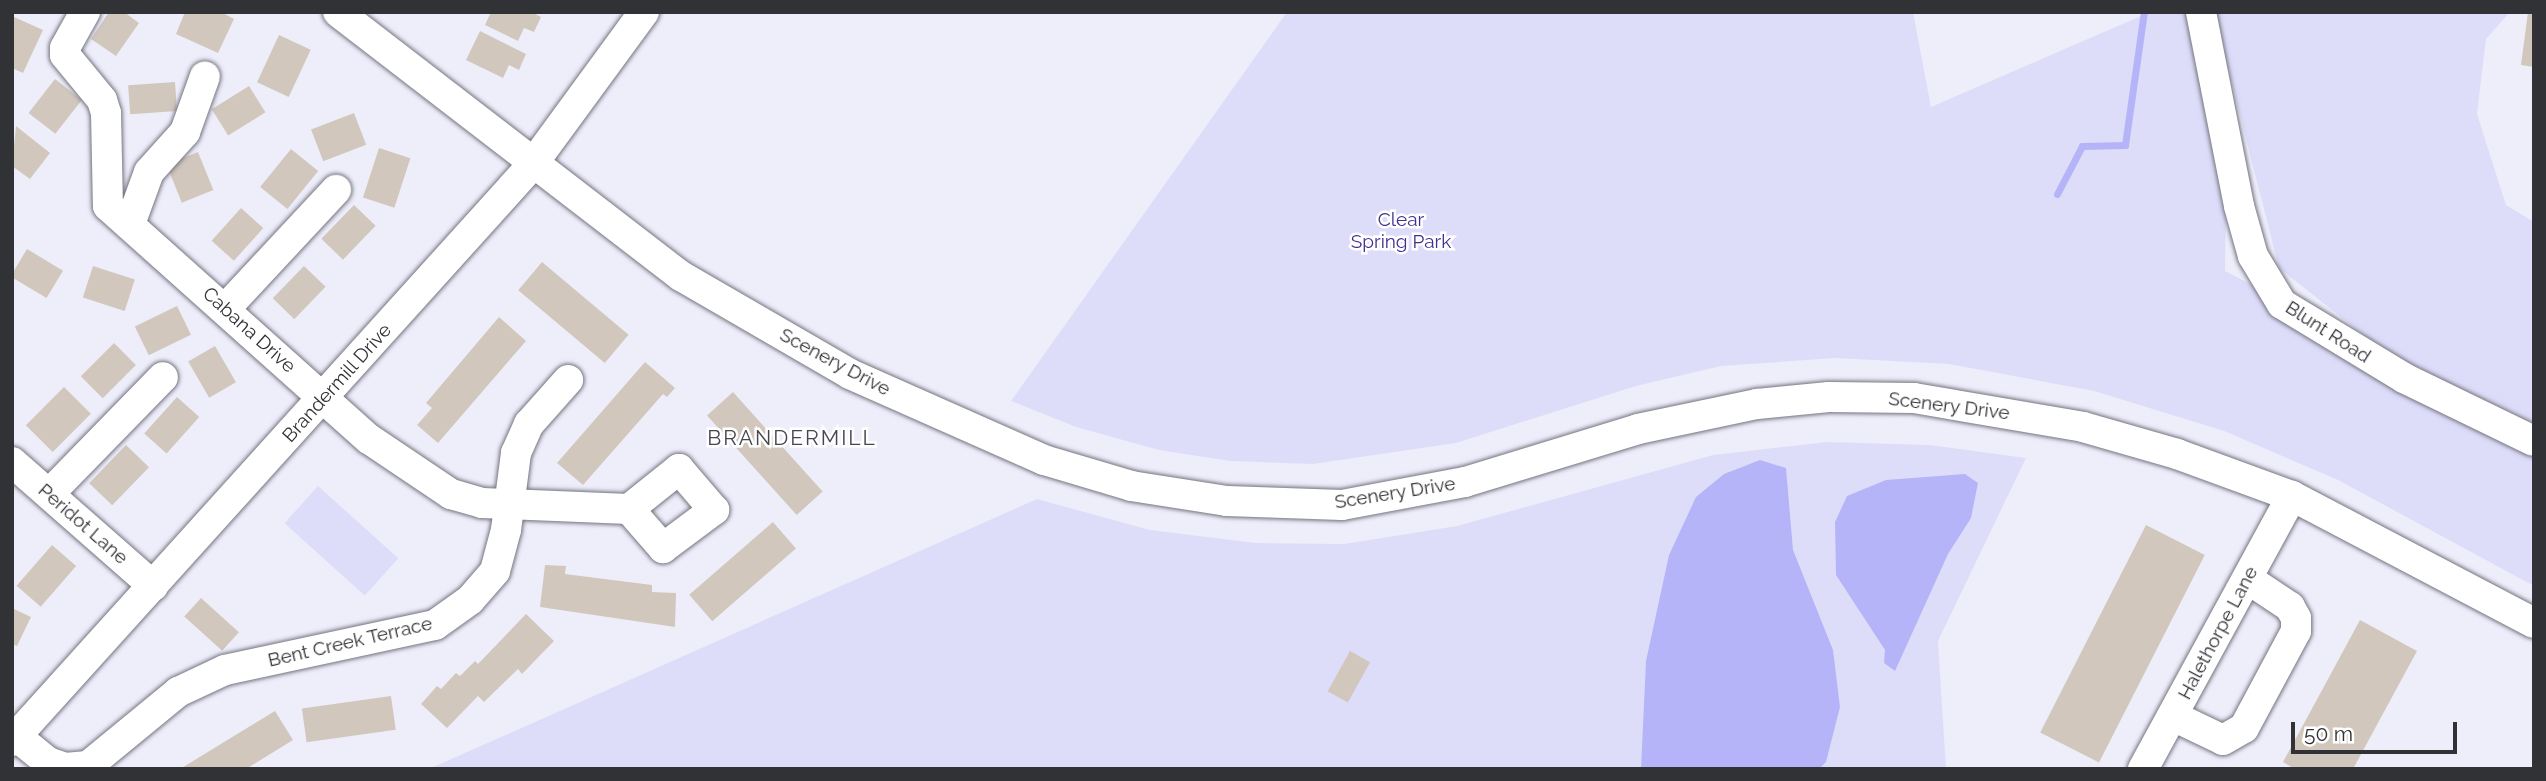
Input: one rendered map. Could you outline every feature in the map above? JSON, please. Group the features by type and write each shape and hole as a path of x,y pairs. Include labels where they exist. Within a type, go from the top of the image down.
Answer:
{"street":[{"path":"85,12 65,48 65,55 102,100 119,215"},
{"name":"Scenery Drive","path":"338,12 532,165 681,276 850,374 1044,460 1131,486 1227,501 1342,505 1465,482 1652,426 1756,404 1854,398 1914,398 2083,426 2178,454 2292,496 2534,623"},
{"name":"Brandermill Drive","path":"14,738 532,165 644,12"},
{"name":"Blunt Road","path":"2201,12 2239,205 2253,256 2281,304 2404,378 2534,441"},
{"path":"119,215 149,172 185,131 205,76"},
{"path":"225,309 335,190"},
{"name":"Cabana Drive","path":"119,215 406,468 451,494 482,503 629,509"},
{"path":"49,494 163,377"},
{"name":"Bent Creek Terrace","path":"14,738 48,762 65,768 88,766 178,692 225,670 435,625 470,600 495,571 516,453 529,424 568,380"},
{"name":"Peridot Lane","path":"12,463 153,586"},
{"name":"Halethorpe Lane","path":"2144,769 2292,496"},
{"path":"2173,716 2223,740 2244,728 2296,631 2296,618 2279,599 2248,579"}],"green space":[{"name":"Clear Spring Park","path":"1287,12 1913,12 1931,107 2150,12 2510,12 2486,39 2477,114 2506,205 2534,222 2534,423 2468,394 2534,429 2534,586 2338,480 2224,431 2094,391 1949,364 1836,358 1721,366 1636,386 1456,443 1313,464 1230,461 1159,450 1076,427 1011,401","holes":["2228,68 2279,268 2389,355 2225,271"]},
{"path":"1827,442 1930,445 2026,458 1938,641 1946,769 429,769 1037,499 1150,530 1256,543 1344,544 1457,526 1713,455"},
{"path":"318,486 398,558 365,595 285,523"}],"water":[{"path":"1760,460 1786,468 1793,550 1833,650 1840,707 1826,762 1819,769 1641,769 1646,661 1669,555 1696,497 1724,474"},
{"path":"1965,474 1978,483 1971,518 1948,554 1895,671 1884,663 1885,650 1836,575 1835,522 1847,496 1886,480"}],"building":[{"path":"109,12 124,12 139,23 116,56 91,39"},
{"path":"185,12 221,12 234,19 218,53 176,34"},
{"path":"491,12 531,12 541,17 534,32 524,28 518,41 485,25"},
{"path":"2528,12 2534,12 2534,67 2521,65"},
{"path":"14,17 43,30 23,73 12,68"},
{"path":"480,31 526,54 519,70 509,65 503,78 466,60"},
{"path":"279,35 311,50 289,97 257,82"},
{"path":"55,79 82,100 55,134 29,113"},
{"path":"175,82 177,111 130,114 128,85"},
{"path":"249,86 265,112 228,136 212,109"},
{"path":"354,113 366,145 323,161 311,129"},
{"path":"16,126 50,153 30,179 12,166"},
{"path":"379,148 410,158 394,208 363,197"},
{"path":"291,149 318,171 287,209 260,187"},
{"path":"198,152 213,190 182,203 166,165"},
{"path":"354,205 376,226 343,260 321,239"},
{"path":"241,208 263,228 234,261 212,241"},
{"path":"27,249 63,271 47,298 12,277"},
{"path":"542,262 629,335 605,363 518,290"},
{"path":"93,266 135,280 125,311 83,297"},
{"path":"304,266 326,287 294,319 273,298"},
{"path":"177,306 191,335 149,355 135,327"},
{"path":"499,317 526,341 438,443 417,425 432,408 426,403"},
{"path":"114,343 136,365 103,398 81,376"},
{"path":"215,346 236,382 209,398 188,362"},
{"path":"645,362 675,388 667,397 663,394 583,485 557,463"},
{"path":"64,387 91,414 53,452 26,425"},
{"path":"733,392 823,492 797,515 707,415"},
{"path":"177,397 199,417 167,453 144,433"},
{"path":"126,445 149,467 112,505 89,483"},
{"path":"773,522 796,548 712,621 689,595"},
{"path":"2146,525 2205,555 2099,763 2040,733"},
{"path":"52,545 76,566 41,607 17,586"},
{"path":"545,565 566,566 565,574 652,585 652,592 676,593 675,627 540,607"},
{"path":"201,598 239,632 222,651 184,617"},
{"path":"12,608 31,617 17,646 12,644"},
{"path":"526,614 554,641 522,674 518,669 484,702 478,696 447,728 421,704 437,686 441,689 456,673 460,676 475,661 478,664"},
{"path":"2360,620 2417,651 2353,769 2295,769 2283,762"},
{"path":"1350,651 1370,662 1348,702 1328,691"},
{"path":"391,696 396,730 307,742 302,709"},
{"path":"275,711 293,740 246,769 180,769"}],"waterway":[{"path":"2057,194 2082,146 2125,145 2144,12"}],"district":[{"name":"BRANDERMILL","path":"792,438"}]}
